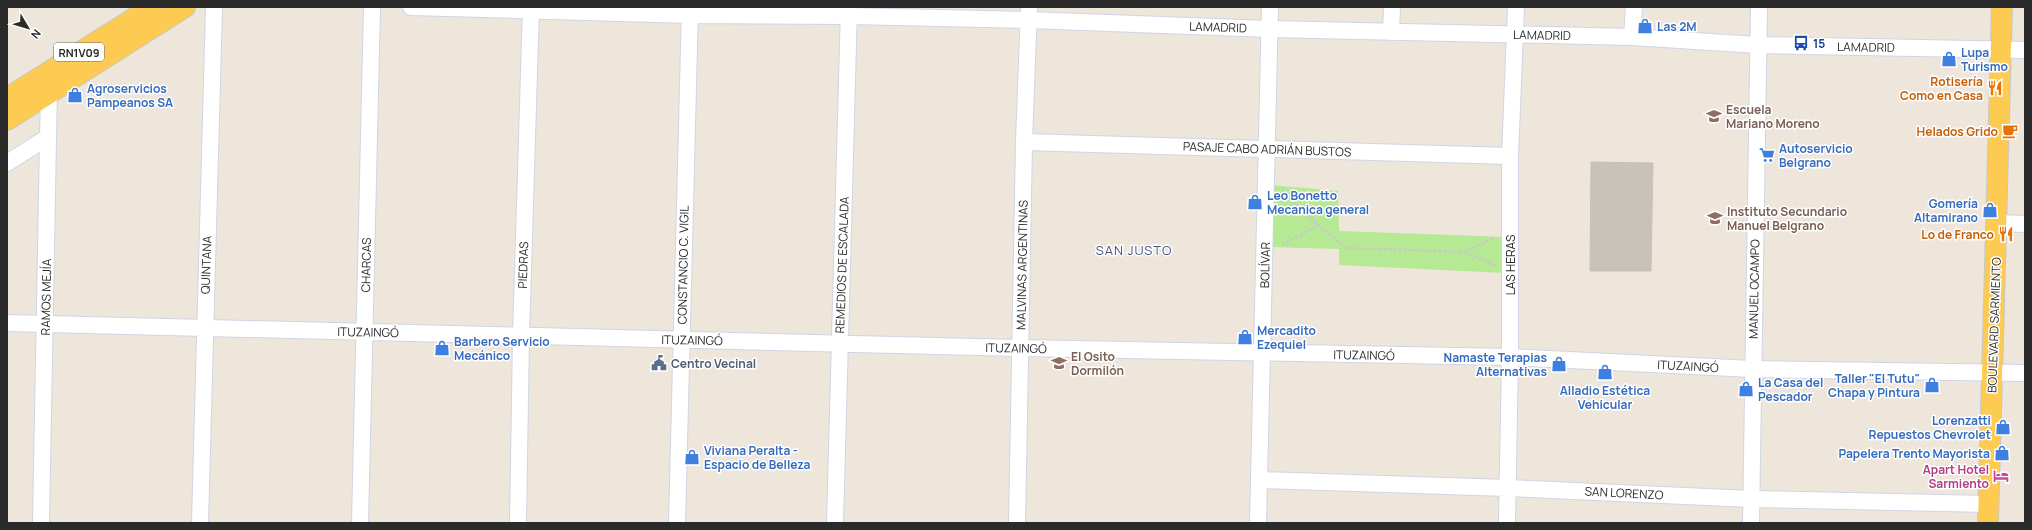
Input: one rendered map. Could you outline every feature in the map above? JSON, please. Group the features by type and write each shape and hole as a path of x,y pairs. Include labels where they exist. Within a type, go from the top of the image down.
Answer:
{"main road":[{"name":"RN1V09","path":"7,98 152,7"},
{"name":"RN1V09","path":"7,120 185,7"},
{"name":"BOULEVARD SARMIENTO","path":"1988,514 1998,223 2002,7"}],"street":[{"name":"QUINTANA","path":"200,523 204,328 214,7"},
{"name":"CHARCAS","path":"360,523 372,7"},
{"name":"LAMADRID","path":"411,7 1029,14 1269,29 1632,37 1758,45 2025,50"},
{"name":"BOLÍVAR","path":"1258,523 1270,7"},
{"path":"1391,32 1392,7"},
{"name":"LAS HERAS","path":"1507,523 1510,357 1510,156 1516,7"},
{"path":"1632,37 1634,7"},
{"name":"MANUEL OCAMPO","path":"1751,523 1752,369 1759,7"},
{"name":"PIEDRAS","path":"518,523 521,336 531,9"},
{"name":"CONSTANCIO C. VIGIL","path":"677,523 690,11"},
{"name":"REMEDIOS DE ESCALADA","path":"835,523 849,11"},
{"name":"MALVINAS ARGENTINAS","path":"1018,523 1024,142 1029,14"},
{"name":"RAMOS MEJÍA","path":"41,523 46,324 49,71"},
{"path":"7,163 48,137"},
{"name":"PASAJE CABO ADRIÁN BUSTOS","path":"1024,142 1510,156"},
{"path":"1998,223 2025,224"},
{"name":"ITUZAINGÓ","path":"7,323 840,344 1510,357 1752,369 2025,374"},
{"name":"SAN LORENZO","path":"1259,480 1507,488 1751,499 1988,514"}],"path":[{"path":"1282,190 1318,225 1346,248 1464,252 1496,266"},
{"path":"1282,245 1318,225"},
{"path":"1464,252 1494,238"}],"green space":[{"path":"1269,185 1338,191 1339,231 1507,237 1506,273 1339,265 1339,249 1269,247"}],"building":[{"path":"1591,162 1653,163 1651,271 1590,271"}],"place":[{"name":"Las 2M","path":"1645,26"},
{"name":"15","path":"1801,43"},
{"name":"Lupa Turismo","path":"1949,59"},
{"name":"Rotisería Como en Casa","path":"1995,88"},
{"name":"Agroservicios Pampeanos SA","path":"75,95"},
{"name":"Escuela Mariano Moreno","path":"1714,116"},
{"name":"Helados Grido","path":"2010,131"},
{"name":"Autoservicio Belgrano","path":"1767,155"},
{"name":"Leo Bonetto Mecanica general","path":"1255,202"},
{"name":"Gomería Altamirano","path":"1990,210"},
{"name":"Instituto Secundario Manuel Belgrano","path":"1715,218"},
{"name":"Lo de Franco","path":"2006,234"},
{"name":"Mercadito Ezequiel","path":"1245,337"},
{"name":"Barbero Servicio Mecánico","path":"442,348"},
{"name":"Centro Vecinal","path":"659,363"},
{"name":"El Osito Dormilón","path":"1059,363"},
{"name":"Namaste Terapias Alternativas","path":"1559,364"},
{"name":"Alladio Estética Vehicular","path":"1605,372"},
{"name":"Taller \"El Tutu\" Chapa y Pintura","path":"1932,385"},
{"name":"La Casa del Pescador","path":"1746,389"},
{"name":"Lorenzatti Repuestos Chevrolet","path":"2003,427"},
{"name":"Papelera Trento Mayorista","path":"2002,453"},
{"name":"Viviana Peralta - Espacio de Belleza","path":"692,457"},
{"name":"Apart Hotel Sarmiento","path":"2001,476"}],"district":[{"name":"SAN JUSTO","path":"1134,250"}]}
